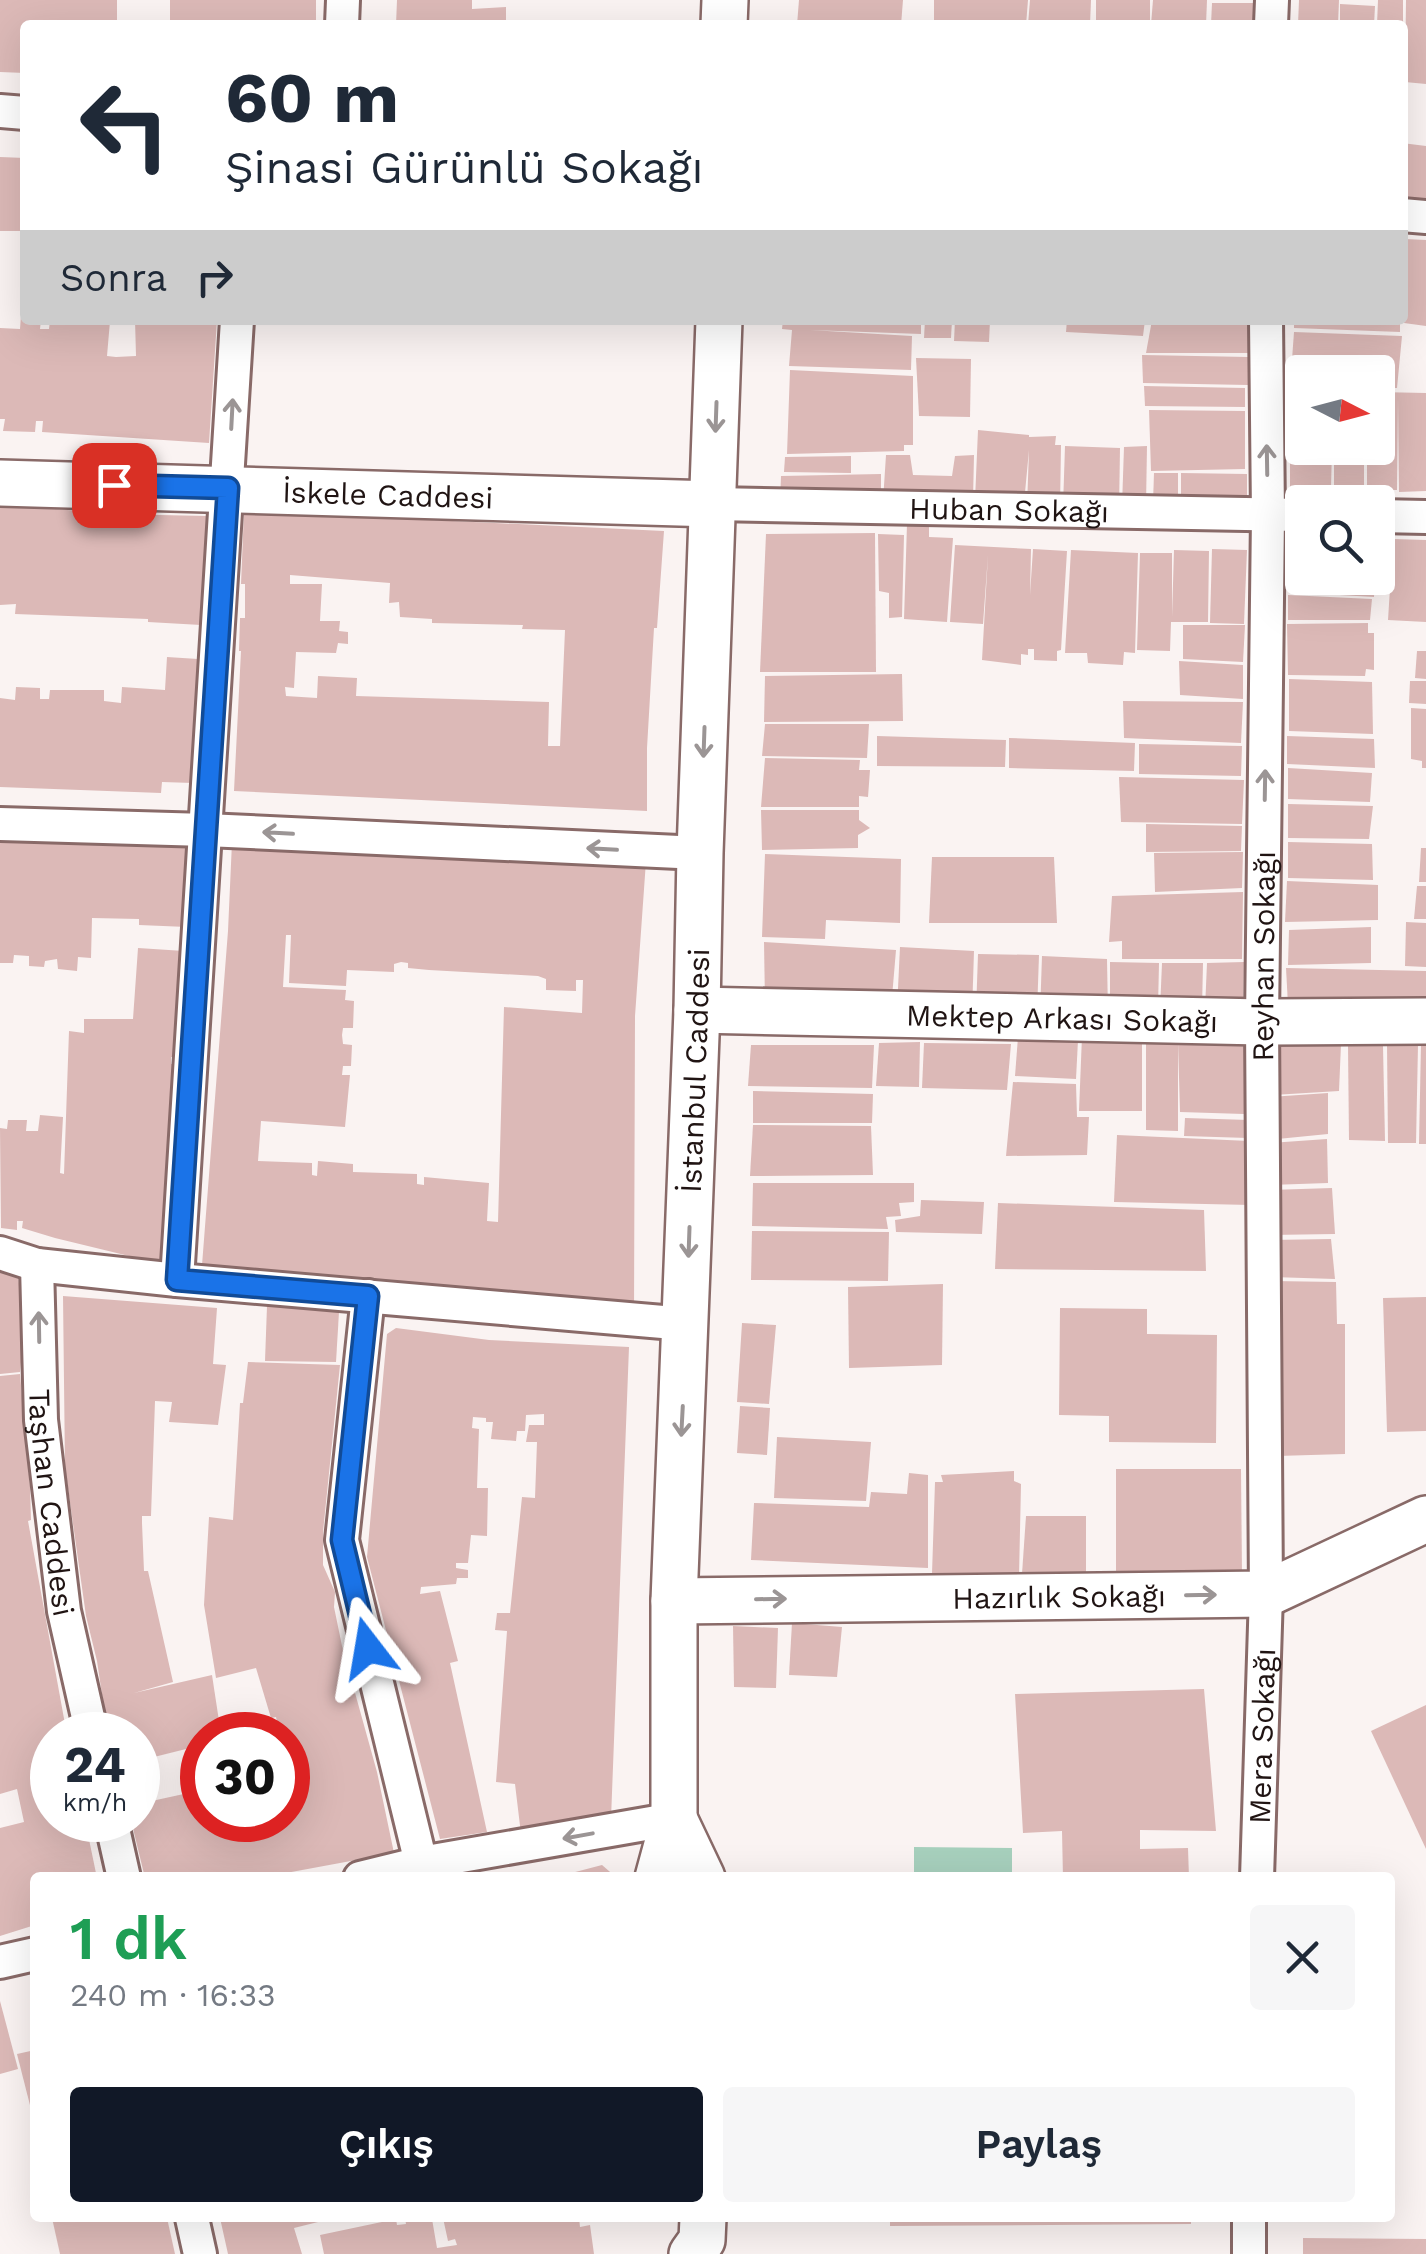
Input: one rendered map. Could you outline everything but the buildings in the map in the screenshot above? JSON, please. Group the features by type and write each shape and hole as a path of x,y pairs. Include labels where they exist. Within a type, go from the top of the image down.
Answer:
{"street":[{"path":"177,1280 237,325"},
{"name":"İstanbul Caddesi","path":"660,1872 674,1819 674,1601 719,325"},
{"name":"Reyhan Sokağı","path":"1266,325 1268,515 1262,1022 1266,1594"},
{"name":"İskele Caddesi","path":"0,483 714,504"},
{"name":"Huban Sokağı","path":"714,504 1285,515"},
{"path":"1395,516 1426,517"},
{"path":"0,824 700,852"},
{"name":"Mektep Arkası Sokağı","path":"697,1010 1262,1022 1426,1021"},
{"path":"0,1253 38,1265 177,1280 686,1324"},
{"name":"Taşhan Caddesi","path":"38,1265 41,1420 64,1611 87,1712"},
{"path":"368,1296 342,1540 421,1863"},
{"name":"Hazırlık Sokağı","path":"674,1601 1266,1594 1426,1519"},
{"name":"Mera Sokağı","path":"1257,1872 1266,1594"},
{"path":"384,1872 674,1819"},
{"name":"İstanbul Caddesi","path":"674,1819 699,1872"},
{"path":"116,1842 123,1872"},
{"path":"0,1962 30,1955"},
{"path":"193,2222 200,2254"},
{"path":"678,2222 682,2254"},
{"path":"692,2254 702,2240 703,2222"},
{"path":"1249,2222 1249,2254"}],"green space":[{"path":"914,1847 1012,1848 1012,1872 914,1872"}],"route":[{"path":"114,485 228,488 177,1280 368,1296 342,1540 368,1648"}]}
